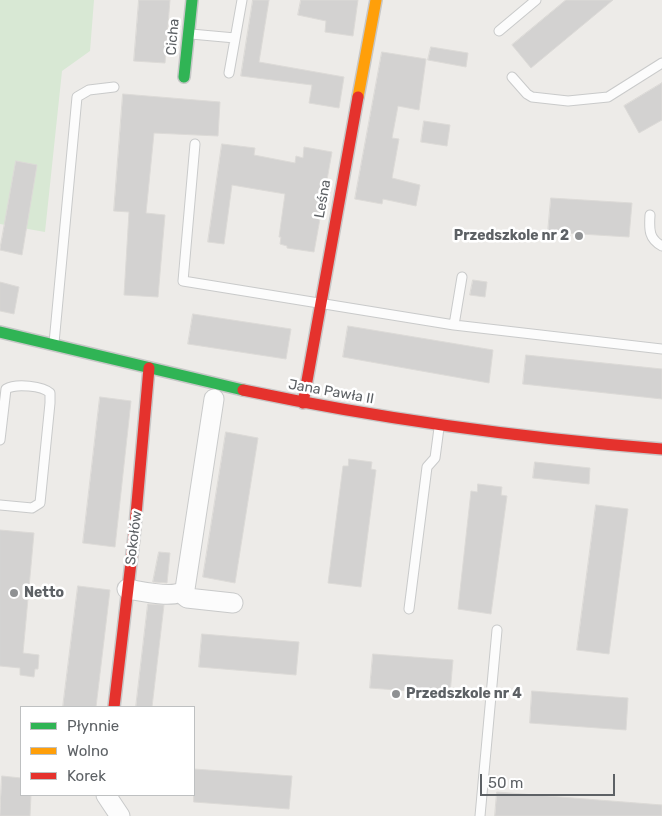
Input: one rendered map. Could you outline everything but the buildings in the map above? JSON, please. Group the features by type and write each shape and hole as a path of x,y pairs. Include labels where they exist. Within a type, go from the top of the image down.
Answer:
{"street":[{"name":"Cicha","path":"184,77 192,0"},
{"name":"Leśna","path":"303,403 376,0"},
{"name":"Jana Pawła II","path":"0,332 303,403 555,442 662,449"},
{"name":"Sokołów","path":"114,706 139,490 149,368"},
{"path":"127,588 174,595 181,593 185,589 214,399"},
{"path":"181,593 187,598 233,604"},
{"path":"107,796 120,816"}],"lane":[{"path":"229,73 242,0"},
{"path":"499,31 536,0"},
{"path":"188,34 235,38"},
{"path":"512,77 532,97 568,101 608,97 662,63"},
{"path":"54,346 77,97 88,90 114,87"},
{"path":"195,144 183,281 321,305 454,325 662,349"},
{"path":"650,215 649,230 652,238 662,246"},
{"path":"454,325 462,277"},
{"path":"0,440 6,389 10,386 46,389 50,393 40,503 32,508 0,505"},
{"path":"409,609 427,467 435,458 440,425"},
{"path":"480,816 497,630"}],"green space":[{"path":"0,0 94,0 90,51 62,71 45,232 0,224"}],"traffic: fast":[{"path":"184,77 192,0"},
{"path":"0,332 243,390"}],"traffic: slow":[{"path":"358,97 376,0"}],"traffic: jam":[{"path":"303,403 358,97"},
{"path":"114,706 134,537 149,368"},
{"path":"243,390 399,419 556,439 662,449"}],"place":[{"name":"Przedszkole nr 2","path":"579,236"},
{"name":"Netto","path":"14,593"},
{"name":"Przedszkole nr 4","path":"396,694"}]}
